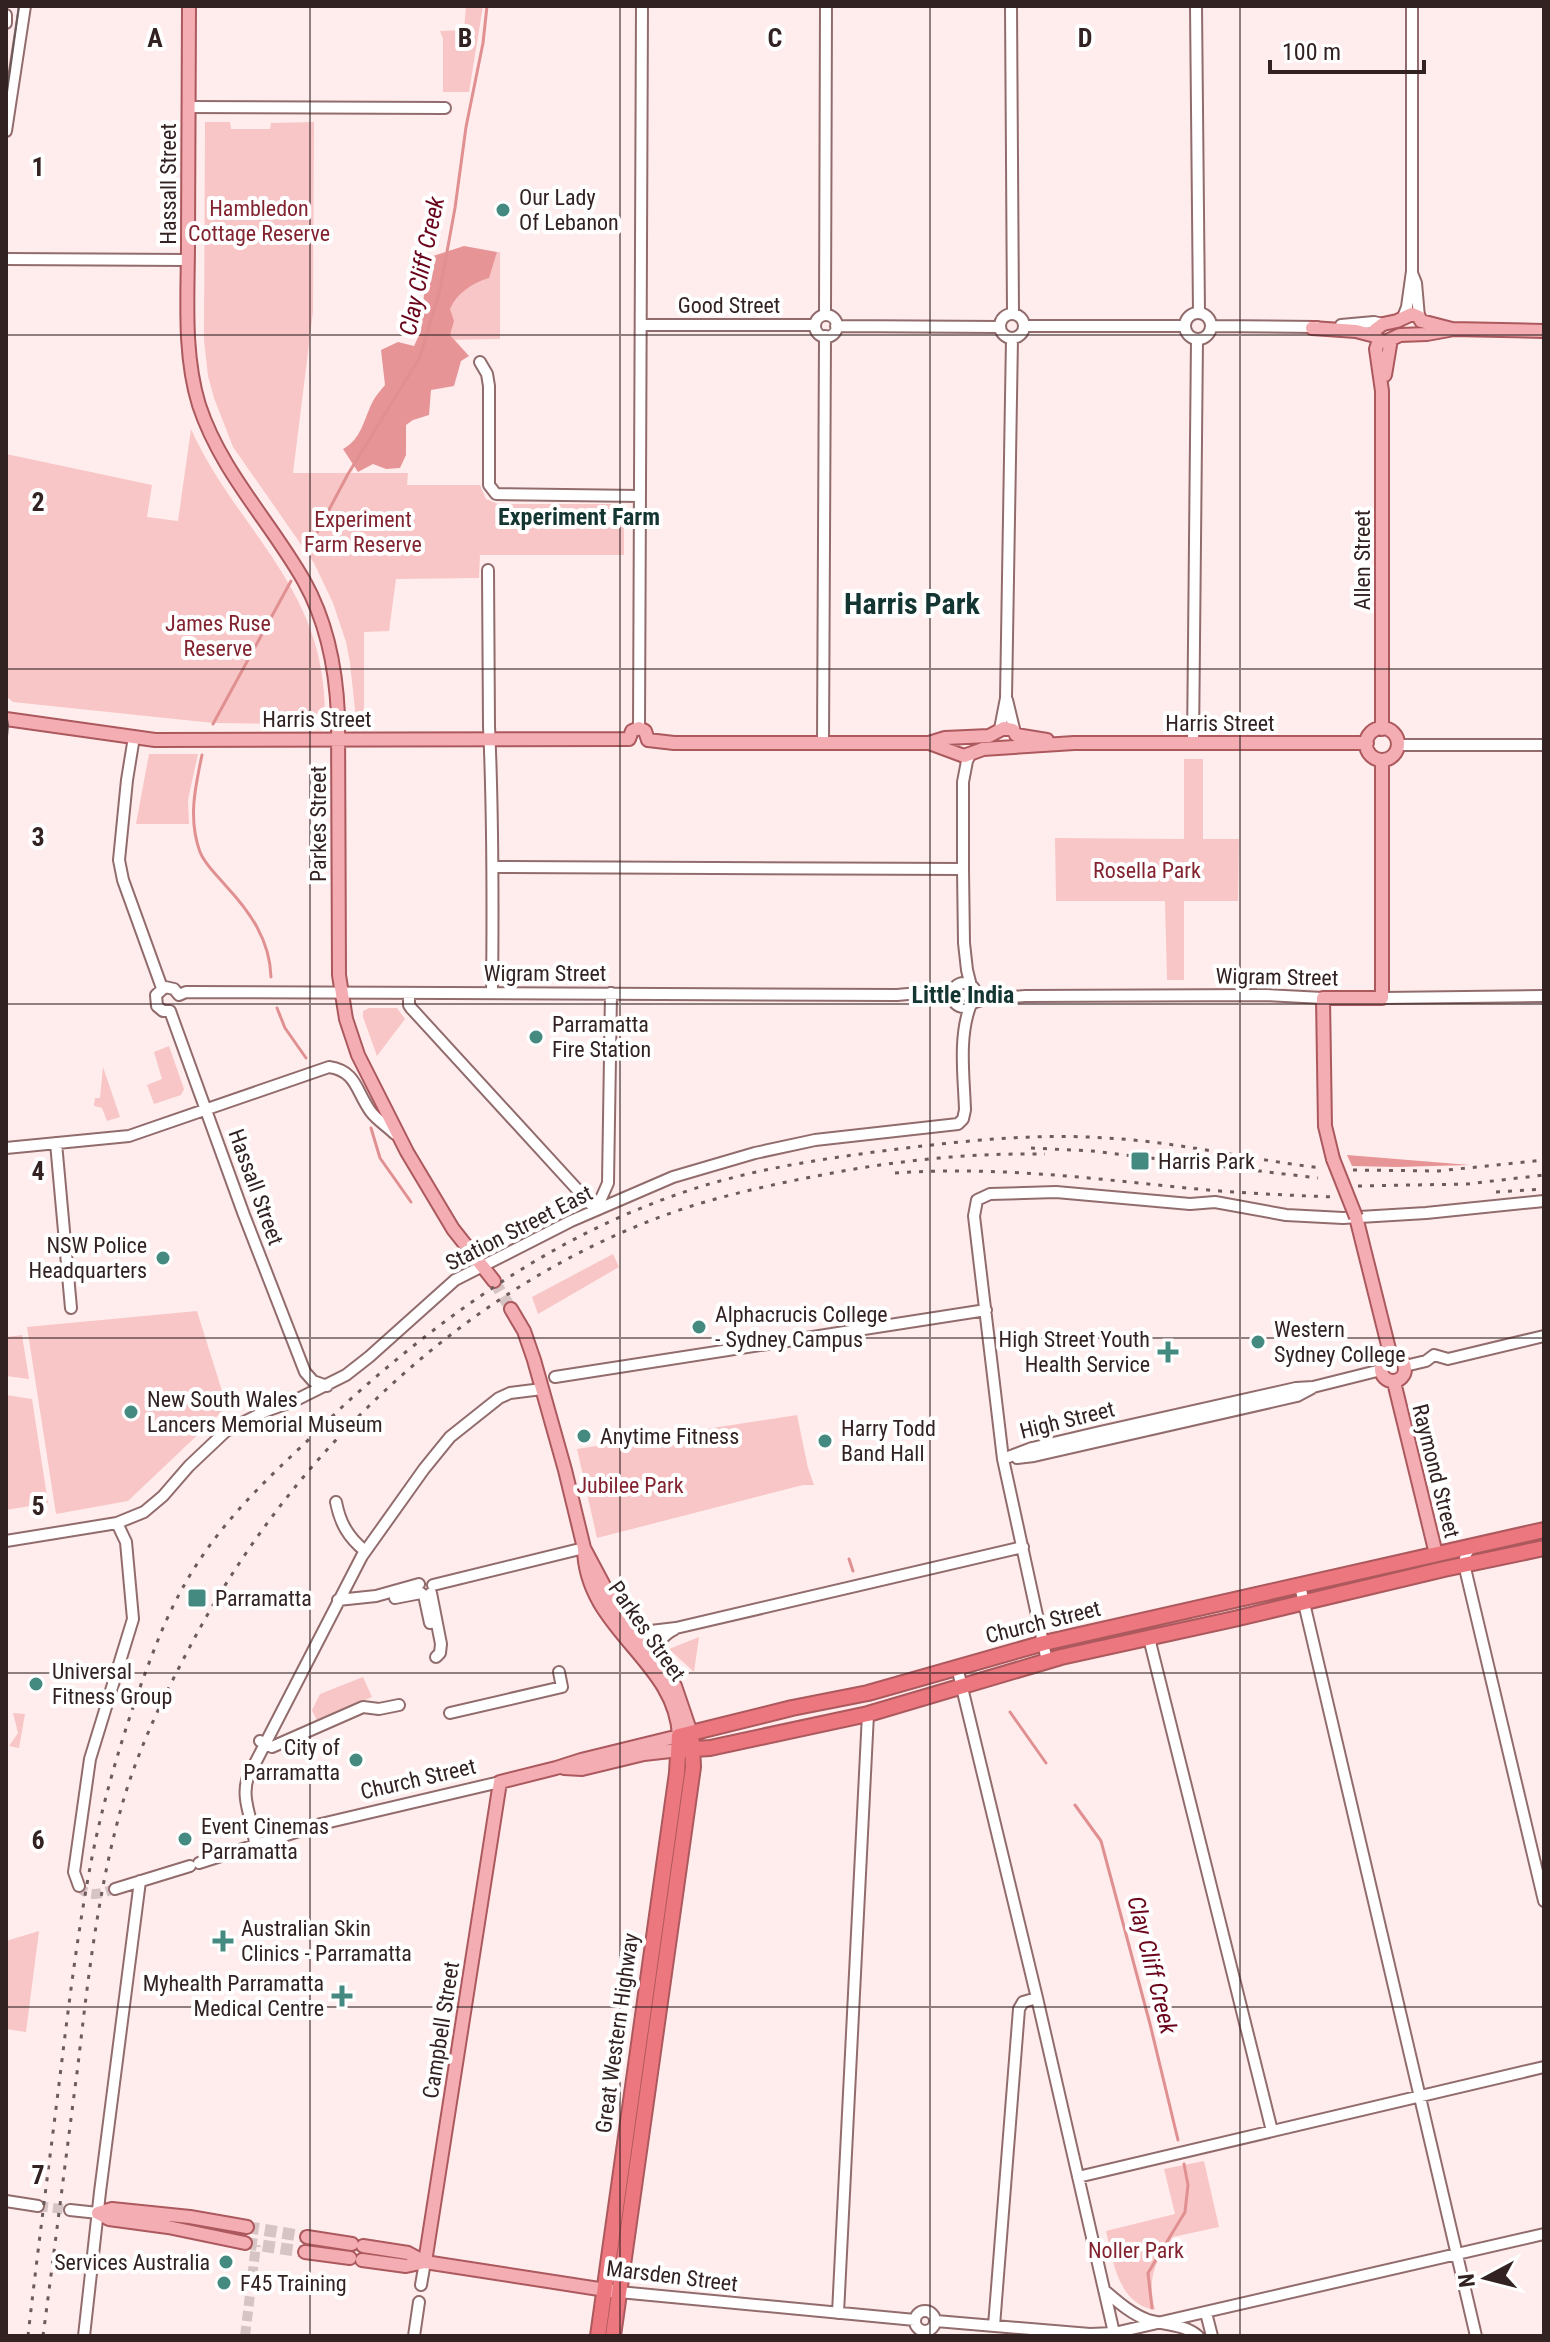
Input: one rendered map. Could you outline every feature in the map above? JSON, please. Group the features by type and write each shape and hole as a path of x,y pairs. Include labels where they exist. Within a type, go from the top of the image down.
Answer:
{"highway":[{"name":"Church Street","path":"685,1742 792,1708 868,1693 1044,1643 1544,1530"},
{"name":"Church Street","path":"685,1742 710,1748 868,1714 1047,1661 1444,1569 1466,1571 1544,1548"},
{"name":"Great Western Highway","path":"598,2336 611,2291 693,1767 685,1742"},
{"name":"Great Western Highway","path":"613,2336 611,2291 685,1742"}],"main road":[{"name":"Hassall Street","path":"189,6 188,326 191,363"},
{"path":"1382,338 1375,330 1412,314 1452,329"},
{"path":"1416,335 1422,330 1420,319"},
{"path":"1312,328 1356,331 1382,338 1452,329 1544,331"},
{"name":"Allen Street","path":"1382,338 1382,729"},
{"name":"Parkes Street","path":"191,363 198,401 221,458 303,580 320,615 333,662 338,739 339,975 346,1019 358,1055 398,1136 453,1229 494,1281"},
{"name":"Harris Street","path":"6,719 155,740 629,739"},
{"path":"639,728 645,731 648,740 640,747 629,739 632,731 639,728"},
{"path":"648,740 674,743 929,743 989,736 1000,729"},
{"name":"Harris Street","path":"1000,729 1074,743"},
{"path":"1387,729 1395,735 1398,745 1394,755 1382,760 1372,756 1367,743 1374,731 1387,729"},
{"path":"1009,748 1015,745 1015,734"},
{"path":"960,737 956,743 962,754"},
{"path":"929,743 962,754"},
{"name":"Harris Street","path":"962,754 1074,743 1367,743"},
{"path":"1382,760 1382,998"},
{"path":"1323,998 1326,1139 1356,1217 1391,1357"},
{"name":"Wigram Street","path":"1323,998 1382,998"},
{"name":"Parkes Street","path":"511,1309 524,1331 542,1389 584,1548 585,1568 599,1603 667,1692 685,1742"},
{"path":"1391,1357 1401,1360 1405,1366 1403,1377 1394,1382 1385,1379 1381,1370 1384,1360 1391,1357"},
{"name":"Raymond Street","path":"1394,1382 1436,1554"},
{"name":"Parkes Street","path":"584,1548 610,1600 655,1656 680,1697 685,1742"},
{"name":"Church Street","path":"500,1782 556,1768 582,1769 685,1742"},
{"name":"Campbell Street","path":"425,2262 500,1782"},
{"path":"98,2213 112,2209 247,2227"},
{"path":"98,2213 113,2220 168,2227 245,2243"},
{"name":"Marsden Street","path":"307,2237 357,2252"},
{"name":"Marsden Street","path":"305,2252 408,2253 425,2262 611,2291"}],"street":[{"path":"6,131 25,6"},
{"path":"639,728 642,6"},
{"path":"825,315 826,6"},
{"path":"1011,6 1013,314"},
{"path":"1196,6 1199,313"},
{"path":"1403,317 1412,271 1412,6"},
{"path":"6,15 6,23"},
{"path":"188,107 445,108"},
{"path":"6,259 188,260"},
{"path":"1412,271 1420,319"},
{"path":"1199,313 1209,319 1211,326 1205,337 1197,339 1189,335 1185,326 1191,315 1199,313"},
{"path":"1013,314 1024,326 1022,333 1012,338 1004,335 1000,327 1003,319 1013,314"},
{"path":"825,315 832,317 836,326 834,332 825,336 819,334 815,325 817,319 825,315"},
{"path":"1211,326 1312,328 1374,322 1383,324"},
{"name":"Good Street","path":"642,325 815,325"},
{"path":"836,326 1000,327"},
{"path":"1024,326 1185,326"},
{"path":"823,742 825,336"},
{"path":"1000,729 1006,698 1012,338"},
{"path":"1193,744 1197,339"},
{"path":"480,362 489,386 489,485 496,494 640,496"},
{"path":"488,570 492,993"},
{"path":"1006,698 1015,734"},
{"path":"134,737 119,860 123,880 162,988"},
{"path":"1398,745 1544,745"},
{"path":"962,754 967,761 963,782 964,943 967,970 975,996 967,1018 964,1043"},
{"path":"493,867 963,869"},
{"path":"964,943 957,986 952,994 964,1043"},
{"path":"957,986 965,983 972,987"},
{"name":"Wigram Street","path":"912,995 957,986"},
{"name":"Wigram Street","path":"972,987 1009,996"},
{"path":"162,988 174,989 179,995 179,1004 170,1011 160,1009 156,1003 156,995 162,988"},
{"name":"Wigram Street","path":"179,995 186,992 912,995 956,1003"},
{"path":"409,993 411,1008 596,1210 608,1183 611,993"},
{"name":"Wigram Street","path":"972,1004 1009,996 1265,995 1323,998"},
{"name":"Wigram Street","path":"1382,998 1544,996"},
{"path":"956,1003 965,1007 972,1004"},
{"name":"Hassall Street","path":"170,1011 307,1377 327,1386"},
{"name":"Station Street East","path":"6,1541 117,1523 144,1512 226,1431 327,1386 369,1357 455,1280 596,1210 673,1177 755,1153 815,1140 951,1126 961,1122 965,1110 964,1043"},
{"path":"6,1148 129,1136 329,1067 348,1073 372,1114 398,1136"},
{"path":"56,1143 71,1308"},
{"path":"1047,1661 1003,1459 974,1216 977,1200 990,1194 1045,1192 1190,1204 1215,1202 1286,1215 1356,1217 1544,1201"},
{"path":"555,1377 986,1310"},
{"path":"1405,1366 1426,1361 1434,1355 1448,1359 1544,1336"},
{"name":"High Street","path":"1003,1459 1034,1456 1297,1396 1313,1387 1381,1370"},
{"path":"262,1742 365,1551 450,1437 499,1398 510,1393 542,1389"},
{"path":"336,1502 345,1529 365,1551"},
{"path":"79,1886 74,1872 90,1759 133,1619 126,1542 117,1523"},
{"path":"1472,1545 1464,1560 1466,1571 1544,1901"},
{"path":"634,1633 676,1628 1023,1547"},
{"path":"334,1612 345,1606 426,1590 584,1548"},
{"name":"Raymond Street","path":"1436,1554 1444,1569"},
{"path":"348,1581 348,1591 353,1598"},
{"path":"1300,1586 1476,2336"},
{"path":"426,1590 441,1644 441,1651 436,1657 426,1590"},
{"path":"255,1845 255,1831 244,1792 248,1777 262,1742 333,1603 426,1590"},
{"path":"655,1656 662,1637 676,1628"},
{"path":"1149,1638 1272,2131"},
{"path":"957,1667 1114,2333"},
{"path":"450,1713 562,1687 559,1672"},
{"path":"262,1742 272,1747 380,1700"},
{"path":"363,1707 379,1709 399,1705"},
{"path":"838,2313 868,1714"},
{"name":"Church Street","path":"115,1889 321,1824 500,1782"},
{"path":"84,2336 136,1883"},
{"path":"994,2326 1019,2009 1023,2002 1037,1998"},
{"path":"1078,2177 1544,2067"},
{"path":"6,2201 38,2206"},
{"path":"70,2210 98,2213"},
{"path":"936,2321 1090,2334 1114,2333 1544,2234"},
{"name":"Campbell Street","path":"421,2285 425,2262"},
{"path":"1104,2290 1144,2319 1182,2327 1198,2336"},
{"name":"Marsden Street","path":"611,2291 915,2320"},
{"path":"414,2336 419,2302"},
{"path":"925,2311 933,2314 936,2321 932,2330 924,2334 917,2328 915,2320 925,2311"},
{"path":"1206,2313 1212,2336"}],"green space":[{"path":"466,6 483,6 469,92 443,92 443,39 440,31 464,30"},
{"name":"Experiment Farm Reserve","path":"205,122 230,122 231,129 270,129 271,123 314,122 313,312 293,473 408,473 407,485 480,485 486,499 498,504 624,504 624,555 480,555 479,578 396,579 389,631 364,632 364,724 356,719 346,642 333,603 314,563 233,447 208,376 204,340"},
{"path":"449,252 500,252 500,339 440,340"},
{"name":"James Ruse Reserve","path":"191,429 227,492 287,581 303,612 316,646 323,683 323,719 315,724 213,723 13,702 6,696 6,454 152,485 147,517 178,521"},
{"path":"149,754 198,754 188,800 189,824 136,824"},
{"name":"Rosella Park","path":"1184,759 1203,759 1203,839 1239,839 1238,901 1184,901 1184,980 1167,980 1165,901 1056,901 1055,838 1184,839"},
{"path":"369,1008 397,1008 405,1019 377,1056 363,1017 363,1011"},
{"path":"169,1046 184,1089 181,1095 154,1104 147,1085 162,1079 154,1052"},
{"path":"103,1067 120,1117 107,1121 102,1108 94,1106 95,1098 100,1098"},
{"path":"613,1254 619,1267 538,1314 532,1297"},
{"name":"New South Wales Lancers Memorial Museum","path":"197,1311 227,1407 128,1501 56,1514 27,1327"},
{"path":"22,1335 29,1379 6,1376 6,1337"},
{"path":"6,1395 32,1399 48,1503 6,1510"},
{"name":"Jubilee Park","path":"797,1415 814,1485 803,1485 597,1538 577,1449"},
{"path":"699,1637 694,1672 669,1649"},
{"path":"363,1677 372,1697 317,1721 312,1710 320,1694"},
{"path":"13,1713 25,1714 19,1748 9,1746 18,1733"},
{"path":"39,1931 26,2032 6,2029 6,1941"},
{"name":"Noller Park","path":"1204,2161 1219,2227 1173,2237 1154,2271 1152,2289 1155,2310 1143,2306 1133,2299 1119,2280 1106,2231 1175,2214 1164,2169"}],"shaded area":[{"path":"464,246 497,252 489,278 466,289 450,309 454,321 450,335 469,356 461,361 454,386 431,390 429,415 406,425 406,455 400,468 386,469 373,464 358,472 343,449 358,434 373,401 385,385 381,350 398,342 414,346 421,331 427,258"},
{"path":"1347,1155 1470,1165 1352,1166"}],"waterway":[{"name":"Clay Cliff Creek","path":"306,553 348,474 420,357 440,290 487,6"},
{"path":"213,724 291,581"},
{"name":"Clay Cliff Creek","path":"202,755 195,791 196,840 208,866 257,927 267,951 271,977"},
{"name":"Clay Cliff Creek","path":"277,1008 285,1028 306,1058"},
{"name":"Clay Cliff Creek","path":"371,1128 380,1158 411,1202"},
{"name":"Clay Cliff Creek","path":"849,1559 853,1571"},
{"name":"Clay Cliff Creek","path":"1010,1712 1046,1763"},
{"name":"Clay Cliff Creek","path":"1075,1805 1101,1841 1178,2140"},
{"name":"Clay Cliff Creek","path":"1152,2308 1148,2273 1185,2212 1188,2185 1184,2164"}],"tunnel":[{"path":"494,1281 511,1309"},
{"path":"79,1886 91,1894 115,1889"},
{"path":"38,2206 70,2210"},
{"path":"247,2227 307,2237"},
{"path":"245,2243 305,2252"},
{"path":"245,2336 256,2245"}],"tram line":[{"path":"6,99 19,6"},
{"path":"6,714 6,748"}],"railway":[{"path":"28,2336 85,1897 118,1752 138,1692 173,1606 203,1555 258,1489 354,1396 430,1333 510,1276 552,1251 641,1208 687,1191 762,1171 890,1150 1052,1136 1161,1143 1323,1168"},
{"path":"1031,1148 1092,1151 1318,1178"},
{"path":"43,2336 95,1934 106,1869 122,1805 156,1715 200,1628 243,1557 293,1490 348,1427 409,1369 475,1317 546,1271 620,1233 698,1204 825,1174 944,1158 1045,1154"},
{"path":"1353,1170 1438,1171 1544,1160"},
{"path":"895,1173 1005,1172 1333,1197"},
{"path":"1358,1186 1467,1184 1544,1175"},
{"path":"1496,1192 1544,1189"}],"place":[{"name":"Our Lady Of Lebanon","path":"503,210"},
{"name":"Parramatta Fire Station","path":"536,1037"},
{"name":"Harris Park","path":"1140,1161"},
{"name":"NSW Police Headquarters","path":"163,1258"},
{"name":"Alphacrucis College - Sydney Campus","path":"699,1327"},
{"name":"Western Sydney College","path":"1258,1342"},
{"name":"High Street Youth Health Service","path":"1168,1352"},
{"name":"New South Wales Lancers Memorial Museum","path":"131,1412"},
{"name":"Anytime Fitness","path":"584,1436"},
{"name":"Harry Todd Band Hall","path":"825,1441"},
{"name":"Parramatta","path":"197,1598"},
{"name":"Universal Fitness Group","path":"36,1684"},
{"name":"City of Parramatta","path":"356,1760"},
{"name":"Event Cinemas Parramatta","path":"185,1839"},
{"name":"Australian Skin Clinics - Parramatta","path":"223,1941"},
{"name":"Myhealth Parramatta Medical Centre","path":"342,1996"},
{"name":"Services Australia","path":"226,2262"},
{"name":"F45 Training","path":"224,2283"}],"district":[{"name":"Experiment Farm","path":"579,517"},
{"name":"Harris Park","path":"912,603"},
{"name":"Little India","path":"963,995"}],"park label":[{"name":"Hambledon Cottage Reserve","path":"259,220"}]}
